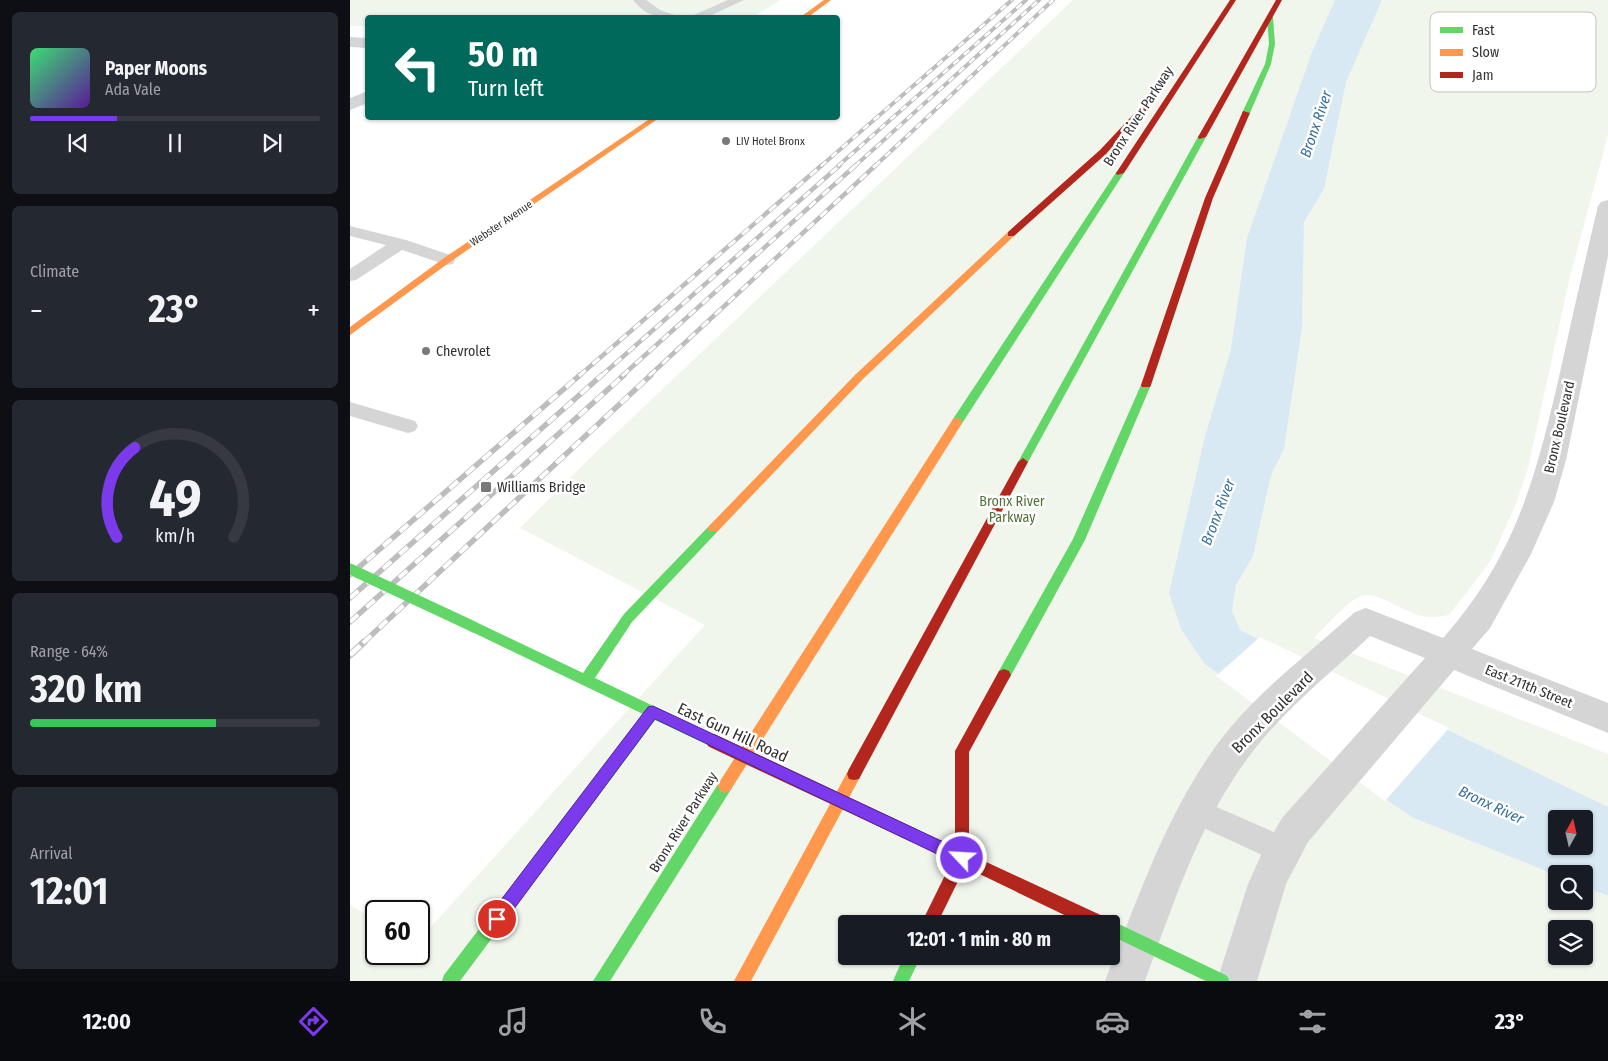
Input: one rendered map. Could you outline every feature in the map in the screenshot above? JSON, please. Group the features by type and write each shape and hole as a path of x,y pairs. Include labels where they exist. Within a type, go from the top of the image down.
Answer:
{"main road":[{"path":"806,15 828,0"},
{"name":"Bronx River Parkway","path":"600,981 839,604 1233,0"},
{"path":"742,981 1050,410 1279,0"},
{"path":"934,915 962,858 962,751 1079,540 1148,381 1209,198 1268,64 1272,44 1270,15"},
{"path":"586,680 628,618 853,384 952,288 1103,152 1200,49"},
{"name":"Webster Avenue","path":"350,332 447,260 652,120"},
{"name":"East Gun Hill Road","path":"350,569 1082,915"},
{"path":"450,981 653,712"},
{"path":"1120,932 1222,981"},
{"path":"901,981 909,965"}],"street":[{"path":"350,42 365,42"},
{"path":"350,106 365,98"},
{"name":"Bronx Boulevard","path":"1236,981 1263,892 1282,850 1295,830 1450,655 1479,619 1496,594 1531,526 1553,460 1608,206"},
{"name":"Bronx Boulevard","path":"1125,981 1170,867 1196,811 1223,763 1242,738 1278,701 1366,621 1450,655"},
{"name":"East 211th Street","path":"1450,655 1608,718"}],"lane":[{"path":"640,0 647,8 662,15"},
{"path":"700,15 738,0"},
{"path":"350,230 396,242 447,260"},
{"path":"350,268 396,242"},
{"path":"350,276 396,242"},
{"path":"350,409 408,426"},
{"path":"1196,811 1282,850"}],"green space":[{"path":"350,0 781,0 756,15 365,15 365,26 350,26"},
{"name":"Bronx River Parkway","path":"1073,0 1608,0 1608,135 1569,281 1528,468 1516,504 1490,562 1449,615 1426,617 1412,613 1384,599 1364,595 1358,597 1345,607 1314,638 1608,754 1608,981 350,981 350,905 365,914 365,965 430,965 430,928 705,625 520,528 593,455"}],"water":[{"name":"Bronx River","path":"1335,0 1382,0 1346,82 1324,189 1304,222 1302,328 1284,449 1271,475 1253,556 1236,585 1232,611 1240,630 1608,807 1608,896 1593,890 1593,865 1548,865 1548,872 1414,818 1205,664 1181,629 1169,593 1205,436 1231,349 1247,238 1312,52"}],"pier":[{"path":"1260,637 1449,728 1385,801 1216,676"}],"railway":[{"path":"821,166 1012,0"},
{"path":"838,166 1026,0"},
{"path":"855,166 1039,0"},
{"path":"875,166 1053,0"},
{"path":"579,376 822,165"},
{"path":"601,376 840,165"},
{"path":"622,376 856,165"},
{"path":"649,376 876,165"},
{"path":"350,575 580,375"},
{"path":"350,598 602,375"},
{"path":"350,622 624,375"},
{"path":"363,643 651,375"},
{"path":"350,655 364,642"}],"traffic: fast":[{"path":"1246,113 1268,64 1272,44 1270,17"},
{"path":"1023,462 1202,137"},
{"path":"957,422 1120,173"},
{"path":"1004,675 1079,540 1146,385"},
{"path":"586,680 628,618 714,528"},
{"path":"350,569 474,627"},
{"path":"474,627 713,741"},
{"path":"450,981 653,712"},
{"path":"601,981 725,786"},
{"path":"1120,932 1222,981"},
{"path":"901,981 909,965"}],"traffic: slow":[{"path":"806,15 828,0"},
{"path":"350,332 447,260 652,120"},
{"path":"714,528 859,377 1011,234"},
{"path":"725,786 957,422"},
{"path":"742,981 854,774"}],"traffic: jam":[{"path":"1120,173 1233,0"},
{"path":"1202,137 1279,0"},
{"path":"1011,234 1103,152 1149,103"},
{"path":"1146,385 1209,198 1246,113"},
{"path":"854,774 1023,462"},
{"path":"934,915 962,858 962,751 1004,675"},
{"path":"713,741 913,835"},
{"path":"913,835 1082,915"}],"place":[{"name":"LIV Hotel Bronx","path":"726,141"},
{"name":"Chevrolet","path":"426,351"},
{"name":"Williams Bridge","path":"486,487"}],"route":[{"path":"497,919 653,712 962,858"}]}
